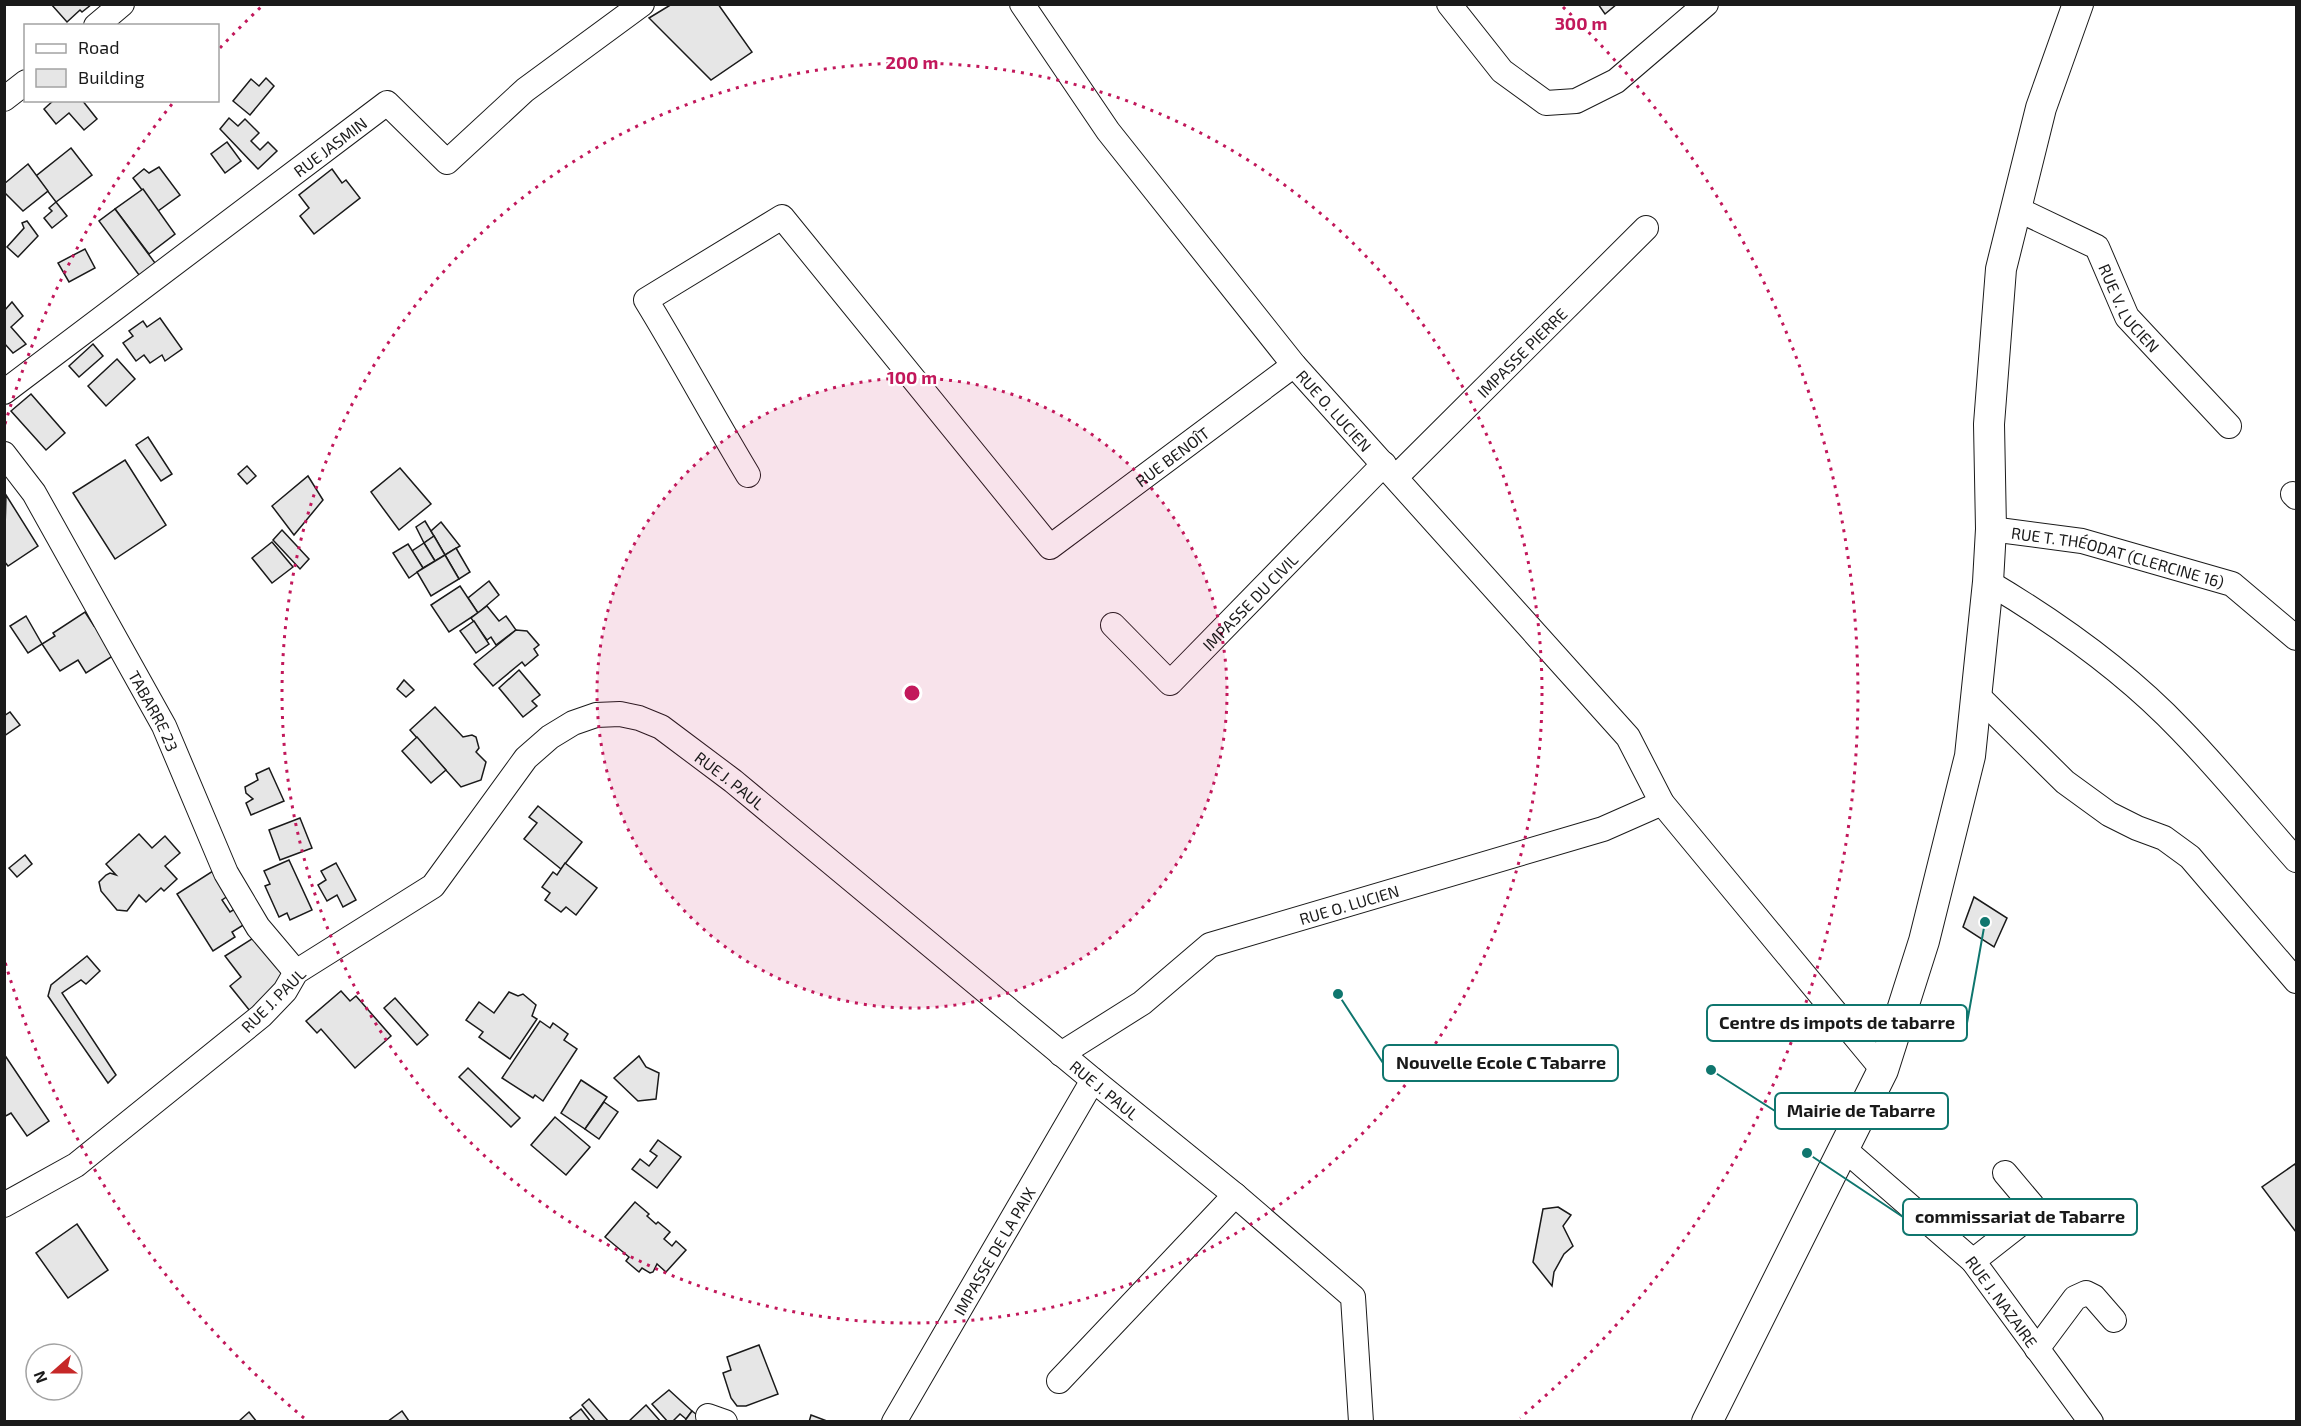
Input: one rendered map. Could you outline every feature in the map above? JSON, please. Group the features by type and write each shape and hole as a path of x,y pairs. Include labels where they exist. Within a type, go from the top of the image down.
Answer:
{"main road":[{"path":"1707,1422 1883,1070 1923,941 1967,768 1977,695 1991,529 1989,424 1995,322 2001,269 2041,108 2078,4"}],"street":[{"path":"98,24 122,4"},
{"name":"RUE JASMIN","path":"4,392 387,103 447,162 525,90 642,4"},
{"name":"RUE O. LUCIEN","path":"1022,4 1108,130 1294,365 1628,737 1662,803 1883,1070"},
{"path":"1449,4 1502,71 1546,103 1576,101 1616,81 1706,4"},
{"path":"4,99 24,84"},
{"name":"RUE V. LUCIEN","path":"2017,209 2097,247 2127,317 2229,426"},
{"name":"RUE BENOÎT","path":"748,475 646,300 782,218 1050,548 1294,365"},
{"name":"IMPASSE PIERRE","path":"1390,470 1646,228"},
{"name":"TABARRE 23","path":"4,453 40,504 164,726 226,873 258,927 296,972"},
{"name":"IMPASSE DU CIVIL","path":"1113,625 1170,683 1390,470"},
{"name":"RUE T. THÉODAT (CLERCINE 16)","path":"1991,529 2082,541 2232,584 2296,639"},
{"path":"1988,582 2042,614 2138,690 2180,729 2296,860"},
{"path":"1977,695 2065,782 2109,814 2164,838 2190,857 2296,981"},
{"name":"RUE J. PAUL","path":"4,1205 76,1165 261,1016 285,991 296,972 433,886 526,758 550,737 573,723 596,715 620,714 639,718 661,727 733,781 1061,1054 1235,1195 1353,1297 1361,1422"},
{"name":"RUE O. LUCIEN","path":"1061,1054 1142,1003 1210,945 1603,829 1662,803"},
{"name":"IMPASSE DE LA PAIX","path":"894,1422 1093,1080"},
{"name":"RUE J. NAZAIRE","path":"1843,1148 1973,1261 2091,1422"},
{"path":"1973,1261 2028,1218 2033,1211 2032,1205 2005,1173"},
{"path":"1059,1381 1235,1195"},
{"path":"2037,1349 2075,1298 2086,1293 2094,1297 2114,1320"}],"building":[{"path":"51,4 92,4 82,12 80,10 67,22"},
{"path":"672,4 718,4 752,52 711,80 649,18"},
{"path":"1598,4 1617,4 1605,14"},
{"path":"266,78 274,86 250,115 233,101 251,79 259,86"},
{"path":"52,102 84,102 97,119 84,130 69,113 56,124 44,109"},
{"path":"229,118 238,126 245,119 259,133 251,141 260,150 268,142 277,151 258,169 220,129"},
{"path":"227,142 241,161 225,173 211,154"},
{"path":"71,148 92,175 56,202 36,176"},
{"path":"28,164 48,191 23,211 4,192 4,184"},
{"path":"159,167 180,195 158,211 133,178 144,169 149,173"},
{"path":"332,169 342,183 346,180 360,198 314,234 300,216 309,208 299,195"},
{"path":"143,189 175,234 149,254 115,209"},
{"path":"56,202 67,216 52,228 44,218 52,211 49,208"},
{"path":"115,209 158,267 142,279 99,221"},
{"path":"27,221 38,236 18,257 7,247 24,228 22,223"},
{"path":"85,249 95,268 69,282 58,263"},
{"path":"12,302 23,316 11,327 26,344 13,353 4,343 4,311"},
{"path":"160,318 182,349 165,361 162,355 150,363 144,355 136,361 123,343 133,336 129,331 143,321 147,327"},
{"path":"93,344 103,356 79,377 69,366"},
{"path":"117,359 135,379 106,406 88,386"},
{"path":"31,394 65,433 46,450 11,411"},
{"path":"148,437 172,474 161,481 136,445"},
{"path":"125,460 166,525 115,559 73,493"},
{"path":"247,466 256,476 247,484 238,474"},
{"path":"400,468 431,504 399,530 371,492"},
{"path":"308,476 323,500 294,535 272,506"},
{"path":"6,495 38,546 8,566 4,561"},
{"path":"425,521 434,536 424,543 416,527"},
{"path":"441,522 460,546 445,555 431,531"},
{"path":"282,530 309,559 300,569 273,540"},
{"path":"434,536 445,555 435,561 424,543"},
{"path":"272,542 293,567 272,583 252,558"},
{"path":"424,543 435,561 423,568 412,551"},
{"path":"408,544 423,568 409,578 393,553"},
{"path":"456,548 470,572 459,579 445,555"},
{"path":"445,555 459,579 431,596 417,572"},
{"path":"489,581 499,595 478,613 468,598"},
{"path":"460,586 478,613 449,632 431,605"},
{"path":"487,606 499,621 506,616 516,630 496,645 491,637 487,640 471,618"},
{"path":"85,612 94,626 100,622 119,652 86,673 78,660 60,671 42,644 55,636 53,633"},
{"path":"26,616 42,644 28,653 10,626"},
{"path":"474,621 489,644 476,653 460,631"},
{"path":"516,630 527,631 539,645 534,649 538,655 525,666 522,662 493,686 474,664"},
{"path":"519,670 540,695 532,701 537,706 523,717 499,688"},
{"path":"404,680 414,690 406,697 397,689"},
{"path":"435,707 463,737 472,735 476,737 479,748 476,752 486,762 481,780 461,787 410,730"},
{"path":"10,712 20,725 4,736 4,716"},
{"path":"417,737 446,770 431,783 402,751"},
{"path":"269,768 284,801 251,815 246,803 253,799 246,793 245,787 258,780 256,774"},
{"path":"538,806 582,842 561,869 524,839 537,823 529,817"},
{"path":"300,818 312,848 280,860 269,830"},
{"path":"139,834 152,848 165,836 180,853 165,866 177,879 164,891 161,888 146,902 139,895 127,911 117,910 101,891 99,882 110,873 116,875 106,864"},
{"path":"25,855 32,864 17,877 9,868"},
{"path":"289,860 312,910 290,920 287,913 279,917 265,886 270,884 264,871"},
{"path":"336,863 356,900 343,907 337,895 327,901 318,885 326,880 321,871"},
{"path":"565,863 597,888 576,915 566,907 561,912 545,900 550,893 542,887 553,872 557,875"},
{"path":"216,869 231,894 222,900 230,912 243,904 253,919 232,932 235,937 213,951 177,894"},
{"path":"1974,897 2007,918 1994,947 1963,927"},
{"path":"258,935 292,977 250,1011 230,986 241,977 225,956"},
{"path":"87,956 100,971 86,984 81,980 62,993 116,1075 108,1083 48,996 51,985"},
{"path":"341,991 350,1001 356,996 391,1036 355,1068 321,1029 317,1033 306,1021"},
{"path":"509,992 518,996 523,994 536,1005 532,1016 537,1019 510,1059 479,1037 483,1032 466,1020 479,1002 494,1013"},
{"path":"395,998 428,1035 417,1045 384,1008"},
{"path":"540,1021 550,1028 553,1023 568,1034 564,1040 577,1049 543,1101 535,1095 533,1098 502,1078"},
{"path":"4,1054 49,1121 27,1136 11,1113 4,1117"},
{"path":"639,1056 646,1067 659,1073 656,1099 638,1101 614,1078"},
{"path":"468,1068 520,1118 511,1127 459,1077"},
{"path":"581,1080 607,1097 585,1129 561,1113"},
{"path":"604,1102 618,1112 599,1139 585,1129"},
{"path":"555,1117 590,1147 566,1175 531,1145"},
{"path":"658,1140 681,1157 657,1188 632,1169 640,1159 649,1166 657,1156 650,1151"},
{"path":"2295,1164 2296,1167 2296,1232 2262,1187"},
{"path":"635,1202 649,1214 647,1216 656,1224 658,1222 670,1232 664,1239 672,1246 676,1241 686,1250 666,1272 657,1264 653,1272 650,1273 642,1268 639,1272 626,1261 629,1257 605,1237"},
{"path":"1558,1207 1571,1215 1563,1226 1573,1246 1564,1254 1554,1272 1552,1286 1533,1262 1543,1209"},
{"path":"77,1224 108,1270 68,1298 36,1253"},
{"path":"759,1345 778,1394 746,1406 737,1406 731,1398 723,1373 731,1370 727,1357"},
{"path":"669,1390 692,1411 686,1419 680,1414 672,1422 668,1422 652,1404"},
{"path":"589,1399 609,1422 596,1422 582,1405"},
{"path":"646,1405 661,1422 628,1422"},
{"path":"581,1409 591,1422 573,1422 570,1418"},
{"path":"402,1411 409,1421 387,1422"},
{"path":"692,1411 706,1422 684,1422"},
{"path":"249,1412 257,1422 238,1422"},
{"path":"811,1415 827,1421 827,1422 809,1422"}],"place":[{"name":"Centre ds impots de tabarre","path":"1985,922"},
{"name":"Nouvelle Ecole C Tabarre","path":"1338,994"},
{"name":"Mairie de Tabarre","path":"1711,1070"},
{"name":"commissariat de Tabarre","path":"1807,1153"}]}
